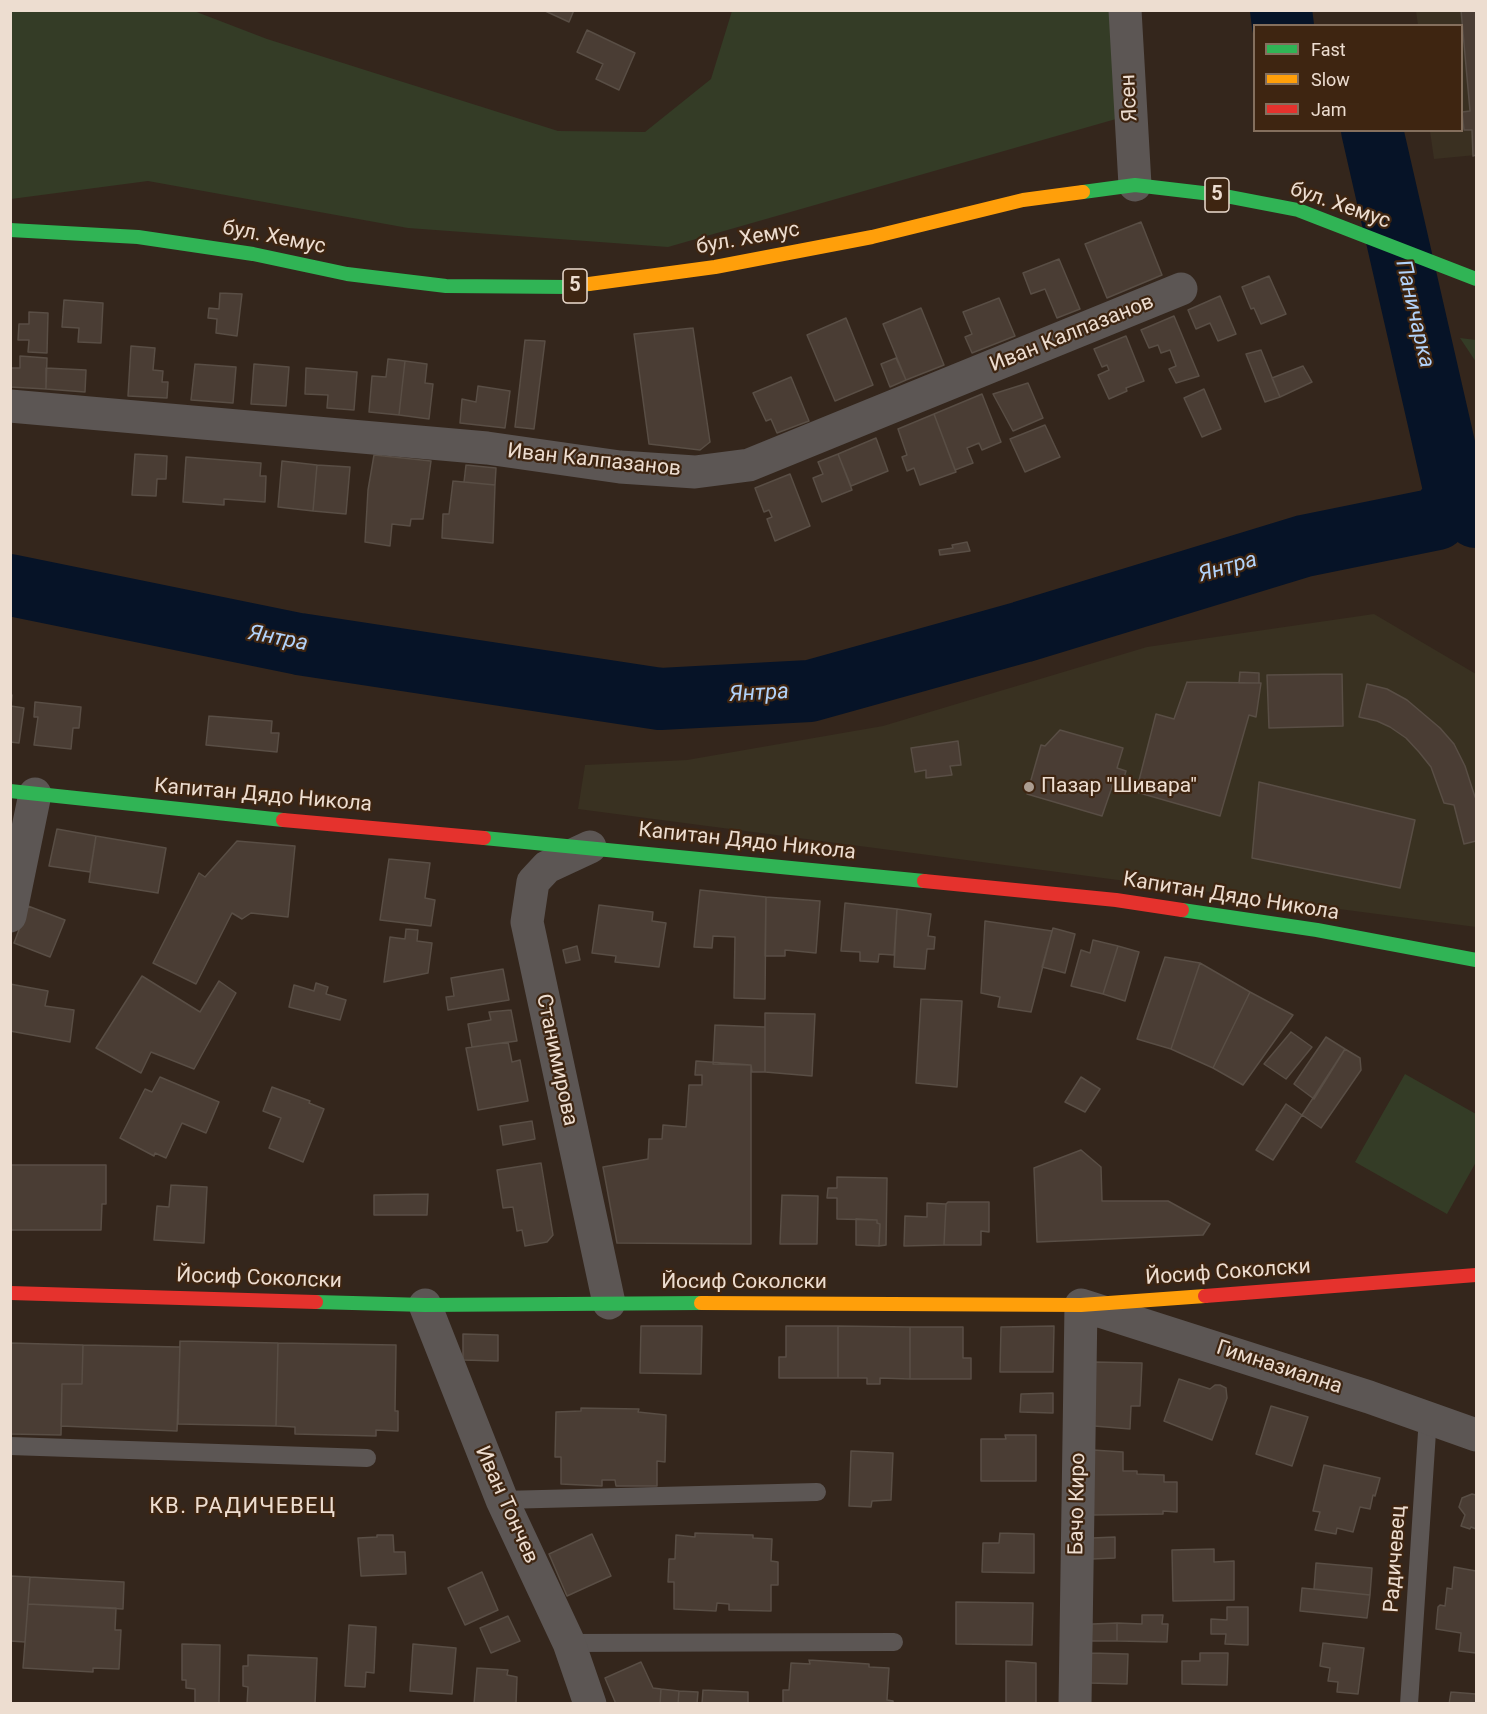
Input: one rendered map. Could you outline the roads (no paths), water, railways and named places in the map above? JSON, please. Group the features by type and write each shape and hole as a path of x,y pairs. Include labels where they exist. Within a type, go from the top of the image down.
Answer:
{"street":[{"name":"Ясен","path":"1125,10 1135,185"},
{"name":"бул. Хемус","path":"10,230 138,237 253,254 347,274 446,286 568,287 715,267 872,237 1023,200 1135,185 1220,195 1298,210 1476,279"},
{"name":"Иван Калпазанов","path":"10,406 475,447 620,467 695,472 749,465 1181,289"},
{"name":"Капитан Дядо Никола","path":"23,792 226,815 590,847 1116,900 1317,930 1476,960"},
{"path":"10,916 23,792"},
{"name":"Станимирова","path":"590,847 547,867 533,882 527,922 609,1303"},
{"name":"Йосиф Соколски","path":"10,1293 425,1305 609,1303 1081,1305 1476,1275"},
{"name":"Иван Тончев","path":"425,1305 502,1500 569,1643 590,1704"},
{"name":"Гимназиална","path":"1081,1305 1428,1417 1476,1435"},
{"name":"Бачо Киро","path":"1075,1704 1081,1305"}],"lane":[{"name":"Радичевец","path":"1409,1704 1428,1417"},
{"path":"10,1446 367,1458"},
{"path":"502,1500 817,1492"},
{"path":"569,1643 894,1642"}],"waterway":[{"name":"Паничарка","path":"1281,10 1283,24"},
{"name":"Паничарка","path":"1372,132 1456,497"},
{"name":"Янтра","path":"10,585 299,644 660,699 810,691 1022,632 1304,546 1437,519 1456,497 1476,517"}],"place":[{"name":"Пазар ''Шивара''","path":"1029,787"}],"district":[{"name":"КВ. РАДИЧЕВЕЦ","path":"243,1507"}]}
